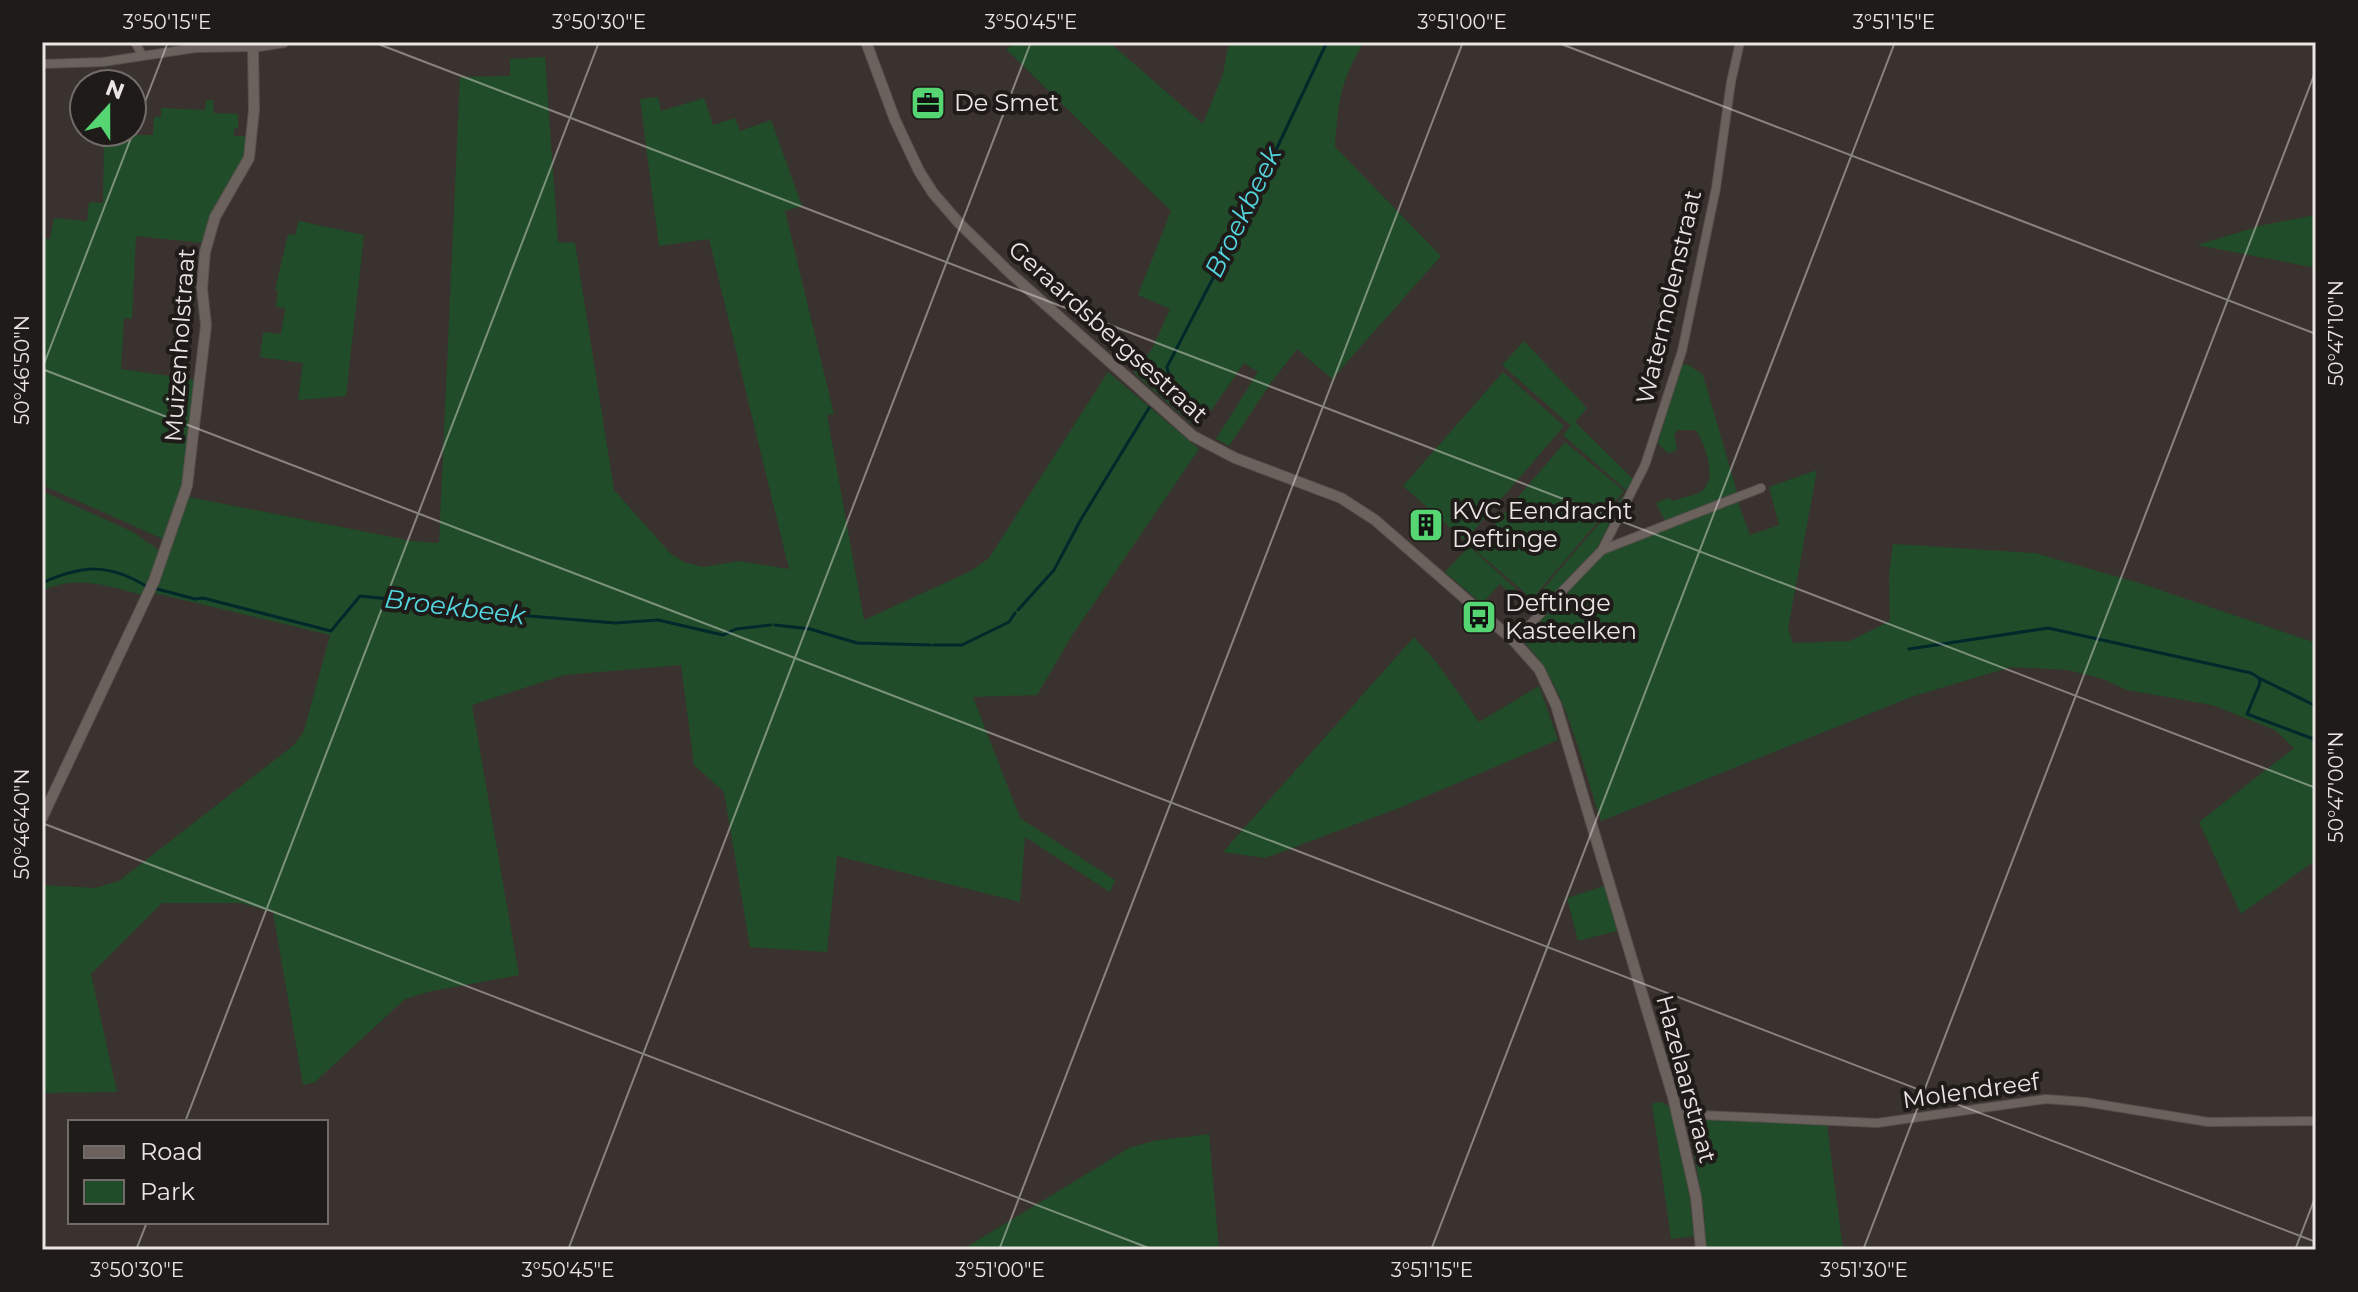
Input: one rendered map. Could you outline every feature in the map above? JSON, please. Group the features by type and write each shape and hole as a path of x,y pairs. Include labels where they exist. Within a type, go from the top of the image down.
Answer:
{"street":[{"path":"135,42 142,55"},
{"path":"42,64 103,62 195,48 253,47 284,42"},
{"name":"Geraardsbergsestraat","path":"866,42 895,120 919,171 952,216 1009,272 1193,436 1235,458 1298,481 1360,509 1514,641 1539,669 1556,705 1620,921"},
{"name":"Watermolenstraat","path":"1602,550 1645,465 1682,351 1716,188 1740,42"},
{"name":"Muizenholstraat","path":"42,818 154,581 187,486 206,325 202,273 215,217 243,174 249,158 254,110 253,47"},
{"path":"1514,641 1602,550 1761,488"},
{"name":"Hazelaarstraat","path":"1620,921 1678,1114 1696,1197 1701,1250"},
{"name":"Molendreef","path":"1678,1114 1877,1123 2046,1099 2085,1102 2208,1122 2316,1121"}],"green space":[{"path":"1018,42 1109,42 1203,124 1223,74 1229,42 1364,42 1342,93 1335,147 1441,256 1332,379 1297,349 1229,446 1216,439 1258,372 1244,363 1211,411 1206,407 1194,426 1134,373 1153,347 1170,309 1138,295 1171,211 1006,49"},
{"path":"545,57 558,242 575,243 614,490 671,554 684,562 703,567 739,561 789,569 709,239 659,246 640,99 658,97 661,111 704,98 713,125 735,118 740,131 771,120 802,206 785,211 834,414 827,415 864,620 971,571 989,558 1108,372 1199,449 1073,634 1037,695 973,697 1020,818 1115,880 1110,892 1025,837 1020,902 837,856 827,952 750,947 724,792 694,765 681,665 564,675 472,705 519,975 405,999 315,1082 303,1085 273,912 241,903 162,903 91,974 117,1092 42,1093 42,885 95,888 119,881 294,745 304,731 330,635 154,593 189,497 412,541 439,543 460,77 510,76 510,59"},
{"path":"206,100 213,100 214,113 238,114 238,128 234,129 234,136 248,136 243,163 203,243 136,236 132,319 124,318 121,369 198,380 182,491 165,540 42,485 42,238 50,239 54,218 87,221 89,202 103,203 104,148 148,148 148,135 153,135 154,117 161,117 161,108 205,110"},
{"path":"2316,215 2316,268 2197,245 2263,225"},
{"path":"299,221 364,235 346,396 298,400 303,363 260,357 263,332 281,334 285,308 276,307 278,291 275,290 288,234 295,235"},
{"path":"1524,341 1587,408 1575,422 1633,479 1627,491 1563,435 1571,426 1502,365"},
{"path":"1682,364 1703,375 1737,492 1665,521 1656,503 1700,492 1709,477 1706,451 1696,430 1678,430 1674,435 1677,448 1674,452 1667,453 1658,443"},
{"path":"1503,372 1564,426 1465,541 1403,486"},
{"path":"1565,442 1624,491 1532,599 1474,549"},
{"path":"1817,470 1788,629 1793,643 1850,641 1890,621 1889,574 1893,544 2035,553 2139,583 2316,643 2316,860 2241,914 2199,822 2294,748 2275,730 2212,705 2127,690 2103,679 2068,670 2011,667 1911,697 1601,821 1562,702 1551,679 1524,642 1526,636 1605,553 1737,500 1750,535 1779,525 1769,487"},
{"path":"42,491 133,532 160,551 143,595 80,582 42,591"},
{"path":"1626,492 1597,548 1534,615 1500,584 1482,604 1445,572 1469,546 1531,603"},
{"path":"1414,637 1437,663 1479,722 1539,686 1558,740 1399,808 1265,858 1223,852"},
{"path":"1604,886 1617,931 1578,941 1567,898"},
{"path":"1661,1102 1672,1108 1687,1176 1694,1236 1671,1239 1652,1103"},
{"path":"1688,1119 1827,1125 1843,1250 1706,1250 1704,1212"},
{"path":"1209,1134 1219,1250 962,1250 1129,1148 1153,1141"}],"waterway":[{"name":"Broekbeek","path":"1166,384 1169,377 1167,367 1241,224 1327,42"},
{"name":"Broekbeek","path":"1018,610 1054,570 1149,408"},
{"name":"Broekbeek","path":"42,583 70,573 95,569 119,573 146,586"},
{"name":"Broekbeek","path":"157,589 331,631 360,596 615,623 658,620 723,635 736,629 771,625"},
{"name":"Broekbeek","path":"934,645 962,645 1009,622 1015,613"},
{"name":"Broekbeek","path":"775,625 810,629 857,643 931,645"},
{"path":"1909,649 2048,628 2251,673 2259,678 2260,683 2247,714 2316,740"},
{"path":"2259,678 2316,706"}],"place":[{"name":"De Smet","path":"928,103"},
{"name":"KVC Eendracht Deftinge","path":"1426,525"},
{"name":"Deftinge Kasteelken","path":"1479,617"}]}
